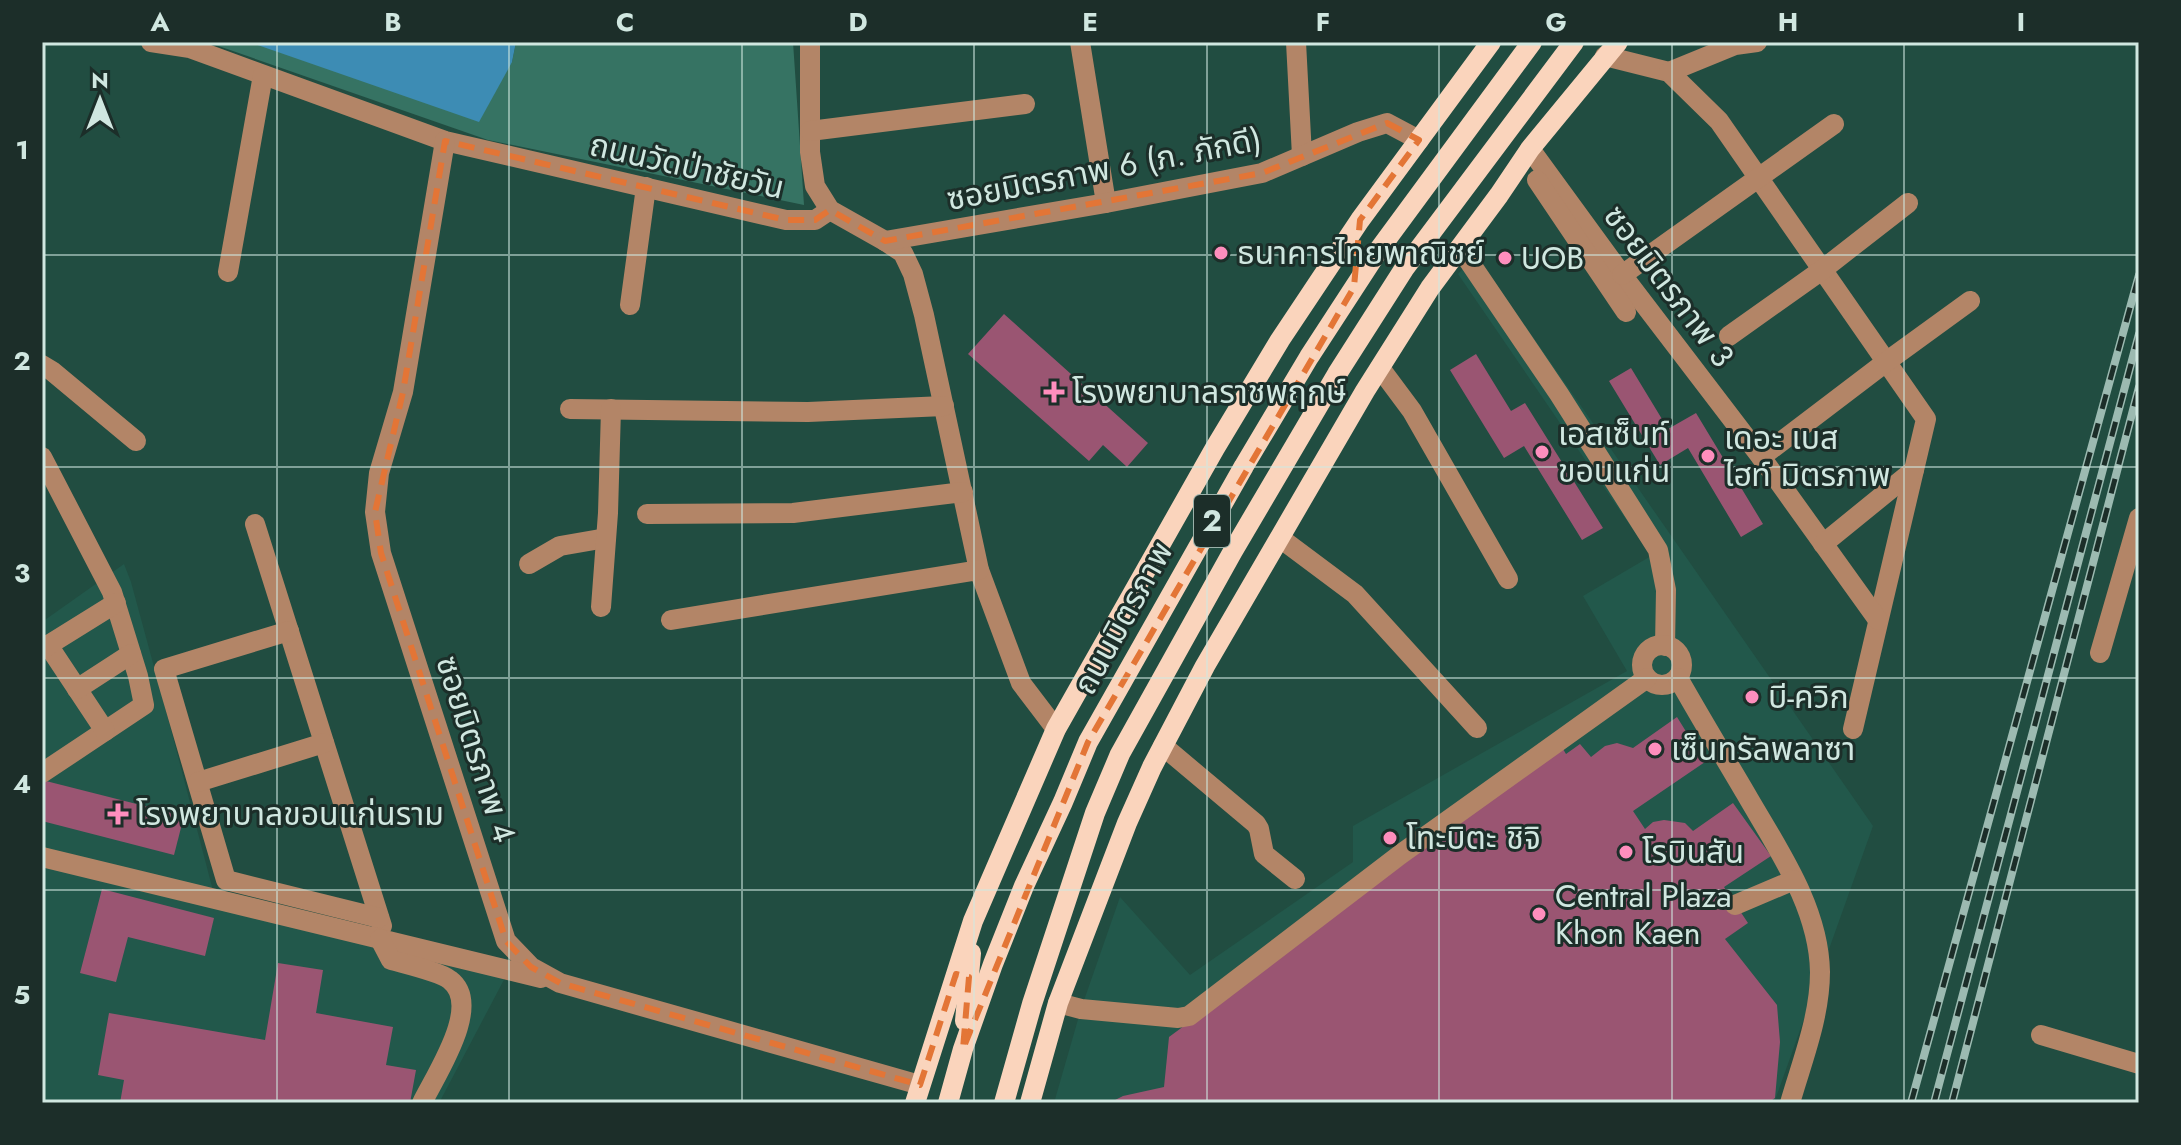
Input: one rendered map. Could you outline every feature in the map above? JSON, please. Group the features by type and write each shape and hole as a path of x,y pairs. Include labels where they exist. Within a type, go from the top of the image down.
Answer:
{"main road":[{"name":"ถนนมิตรภาพ","path":"917,1094 973,921 1056,729 1215,448 1280,340 1360,220 1491,42"},
{"name":"ถนนมิตรภาพ","path":"948,1103 993,964 1088,742 1309,357 1378,251 1532,42"},
{"name":"ถนนมิตรภาพ","path":"1004,1103 1095,813 1120,754 1233,551 1382,303 1574,42"},
{"name":"2","path":"1058,1003 1141,790 1205,666 1430,288 1527,154 1612,49"},
{"path":"1354,287 1360,220"},
{"path":"1382,303 1430,288"},
{"path":"963,1049 973,921"},
{"path":"1039,1072 1050,951"},
{"path":"1030,1103 1058,1003"}],"street":[{"name":"ถนนวัดป่าชัยวัน","path":"151,42 190,48 445,141 786,220 815,220 830,210"},
{"path":"810,42 810,152 815,186 830,210 903,253 913,274 979,570 1021,683 1056,729"},
{"path":"1080,42 1106,203"},
{"path":"1296,42 1302,156"},
{"path":"1669,72 1735,45 1757,42"},
{"path":"1612,49 1669,72 1719,121 1926,419 1853,729"},
{"path":"228,272 263,75"},
{"path":"810,131 1025,104"},
{"name":"ซอยมิตรภาพ 6 (ภ. ภักดี)","path":"885,241 1262,173 1387,123 1419,140"},
{"path":"1622,275 1834,124"},
{"name":"ซอยมิตรภาพ 4","path":"445,141 403,392 379,473 375,512 381,553 506,941 531,967 560,983 917,1094"},
{"path":"1527,154 1626,312"},
{"name":"ซอยมิตรภาพ 3","path":"1527,154 1761,457 1878,620"},
{"path":"630,305 646,187"},
{"path":"1729,336 1822,270 1908,203"},
{"path":"1460,248 1559,394 1658,550 1666,590 1665,646"},
{"path":"1761,457 1970,301"},
{"path":"42,365 136,441"},
{"path":"1380,368 1412,411 1508,579"},
{"path":"570,409 808,412 944,406"},
{"path":"601,607 611,409"},
{"path":"42,457 112,592 144,705 42,773"},
{"path":"1823,544 1914,470"},
{"path":"647,514 793,513 963,492"},
{"path":"2100,653 2139,518"},
{"path":"255,524 391,960 449,978 461,992 462,1016 457,1032 422,1103"},
{"path":"529,564 560,546 606,538"},
{"path":"1280,538 1355,594 1477,728"},
{"path":"671,620 979,570"},
{"path":"105,731 45,647 116,603"},
{"path":"138,676 289,631"},
{"path":"1665,646 1680,656 1682,667 1678,678 1664,685 1647,678 1643,667 1645,656 1654,648 1665,646"},
{"path":"77,689 131,654"},
{"path":"164,669 226,880 379,918"},
{"path":"1058,1003 1081,1009 1178,1018 1189,1016 1401,854 1647,678"},
{"path":"1678,678 1783,858 1808,912 1820,975 1814,1022 1790,1103"},
{"path":"198,782 324,743"},
{"path":"1163,746 1256,824 1264,854 1295,879"},
{"path":"42,857 560,983"},
{"path":"1735,905 1794,880"},
{"path":"2041,1035 2139,1064"}],"highlighted area":[{"path":"1387,123 1419,140 1360,220 1354,287 1088,742 963,1049 969,977 956,974 920,1085 560,983 531,967 506,941 381,553 375,512 403,392 445,141 786,220 815,220 830,210 885,241 1262,173"}],"shaded area":[{"path":"249,42 516,42 512,62 479,122"},
{"name":"เซ็นทรัลพลาซา","path":"1476,255 1873,826 1774,1103 1054,1103 1081,1009 1120,897 1190,975 1353,862 1353,826 1627,671 1583,596 1651,556 1458,274"},
{"name":"โรงพยาบาลขอนแก่นราม","path":"124,564 217,906 507,974 439,1103 42,1103 42,622"}],"green space":[{"path":"207,42 249,42 512,62 516,42 793,42 804,205 488,140"}],"building":[{"path":"1004,314 1148,443 1127,467 1103,445 1089,461 968,354"},
{"name":"เอสเซ็นท์ ขอนแก่น","path":"1476,354 1511,411 1525,403 1603,528 1582,540 1524,446 1504,458 1450,370"},
{"name":"เดอะ เบส ไฮท์ มิตรภาพ","path":"1631,368 1668,429 1696,413 1763,524 1741,537 1688,448 1660,465 1609,381"},
{"name":"Central Plaza Khon Kaen","path":"1677,717 1705,762 1633,811 1645,829 1653,822 1664,820 1685,823 1693,831 1733,803 1771,856 1724,887 1748,923 1725,939 1777,1005 1780,1042 1775,1098 1768,1103 1109,1103 1123,1096 1164,1087 1169,1037 1563,749 1566,754 1580,744 1591,757 1605,746 1617,743 1633,748"},
{"path":"42,780 184,816 174,855 42,821"},
{"path":"102,889 214,918 205,956 128,937 116,982 80,973"},
{"path":"278,963 323,970 316,1013 393,1027 386,1065 416,1070 410,1103 120,1103 124,1080 98,1075 109,1013 265,1040"}],"railway":[{"path":"1911,1103 2139,275"},
{"path":"1934,1103 2139,334"},
{"path":"1952,1103 2139,387"}],"place":[{"name":"ธนาคารไทยพาณิชย์","path":"1221,253"},
{"name":"UOB","path":"1505,258"},
{"name":"โรงพยาบาลราชพฤกษ์","path":"1054,392"},
{"name":"เอสเซ็นท์ ขอนแก่น","path":"1542,452"},
{"name":"เดอะ เบส ไฮท์ มิตรภาพ","path":"1708,456"},
{"name":"บี-ควิก","path":"1752,697"},
{"name":"เซ็นทรัลพลาซา","path":"1655,749"},
{"name":"โรงพยาบาลขอนแก่นราม","path":"118,814"},
{"name":"โทะบิตะ ชิจิ","path":"1390,838"},
{"name":"โรบินสัน","path":"1626,852"},
{"name":"Central Plaza Khon Kaen","path":"1539,914"}]}
